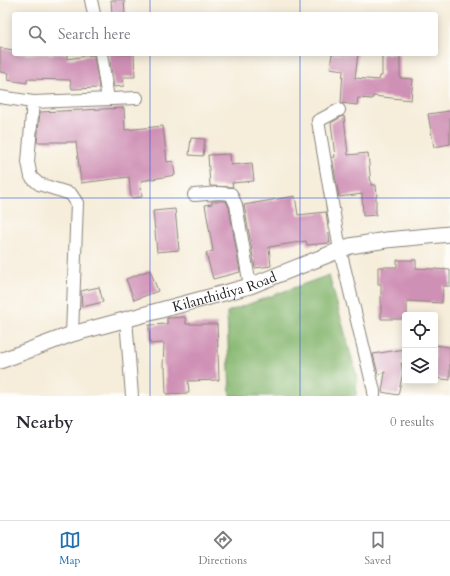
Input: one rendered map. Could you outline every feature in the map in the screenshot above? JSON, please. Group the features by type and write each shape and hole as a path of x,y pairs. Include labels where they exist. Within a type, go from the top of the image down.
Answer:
{"street":[{"path":"91,0 94,12"},
{"path":"101,56 108,99"},
{"path":"0,97 33,102 137,98"},
{"path":"33,102 28,162 31,177 39,184 71,194 77,203 72,334"},
{"path":"339,110 318,121 340,250 374,396"},
{"path":"194,195 219,193 231,194 236,206 250,286"},
{"name":"Kilanthidiya Road","path":"0,361 72,334 250,286 350,246 386,240 450,234"},
{"path":"126,320 132,396"}],"green space":[{"path":"329,275 357,377 356,396 230,396 227,312"}],"building":[{"path":"111,0 124,0 125,12 112,12"},
{"path":"0,48 12,50 12,56 67,56 67,59 94,56 99,88 72,89 70,80 27,79 27,83 8,80 9,73 0,72"},
{"path":"109,56 134,56 135,77 123,77 124,86 114,87"},
{"path":"332,56 358,56 355,78 379,80 380,76 382,76 382,56 400,56 400,78 413,79 411,100 373,96 372,99 358,98 357,105 341,103 343,70 330,68"},
{"path":"124,108 125,130 163,126 167,162 173,161 175,175 141,181 142,197 131,198 129,177 81,183 76,142 37,142 40,112"},
{"path":"450,111 450,144 434,147 428,114"},
{"path":"343,116 348,155 368,153 371,185 376,185 376,215 363,216 362,194 339,197 332,157 335,157 331,123"},
{"path":"191,138 205,139 203,156 189,155"},
{"path":"230,154 231,165 252,163 254,181 232,183 233,187 210,186 208,155"},
{"path":"295,196 298,215 326,212 330,243 307,245 306,241 269,247 271,266 255,268 244,205"},
{"path":"212,201 226,201 229,207 240,272 213,279 206,253 213,251 205,205 212,204"},
{"path":"175,209 179,250 157,252 153,211"},
{"path":"397,260 416,260 416,268 450,270 450,286 443,286 442,303 407,301 407,312 402,312 402,319 381,319 381,284 378,284 378,267 397,267"},
{"path":"150,270 158,291 134,300 126,279"},
{"path":"99,287 103,302 82,307 81,291"},
{"path":"185,317 186,324 217,324 219,380 188,381 189,393 166,394 165,367 163,367 164,343 150,344 149,325 167,324 167,318"},
{"path":"438,345 450,347 450,380 438,378"},
{"path":"402,349 402,377 398,395 382,392 385,372 378,374 373,354"}]}
